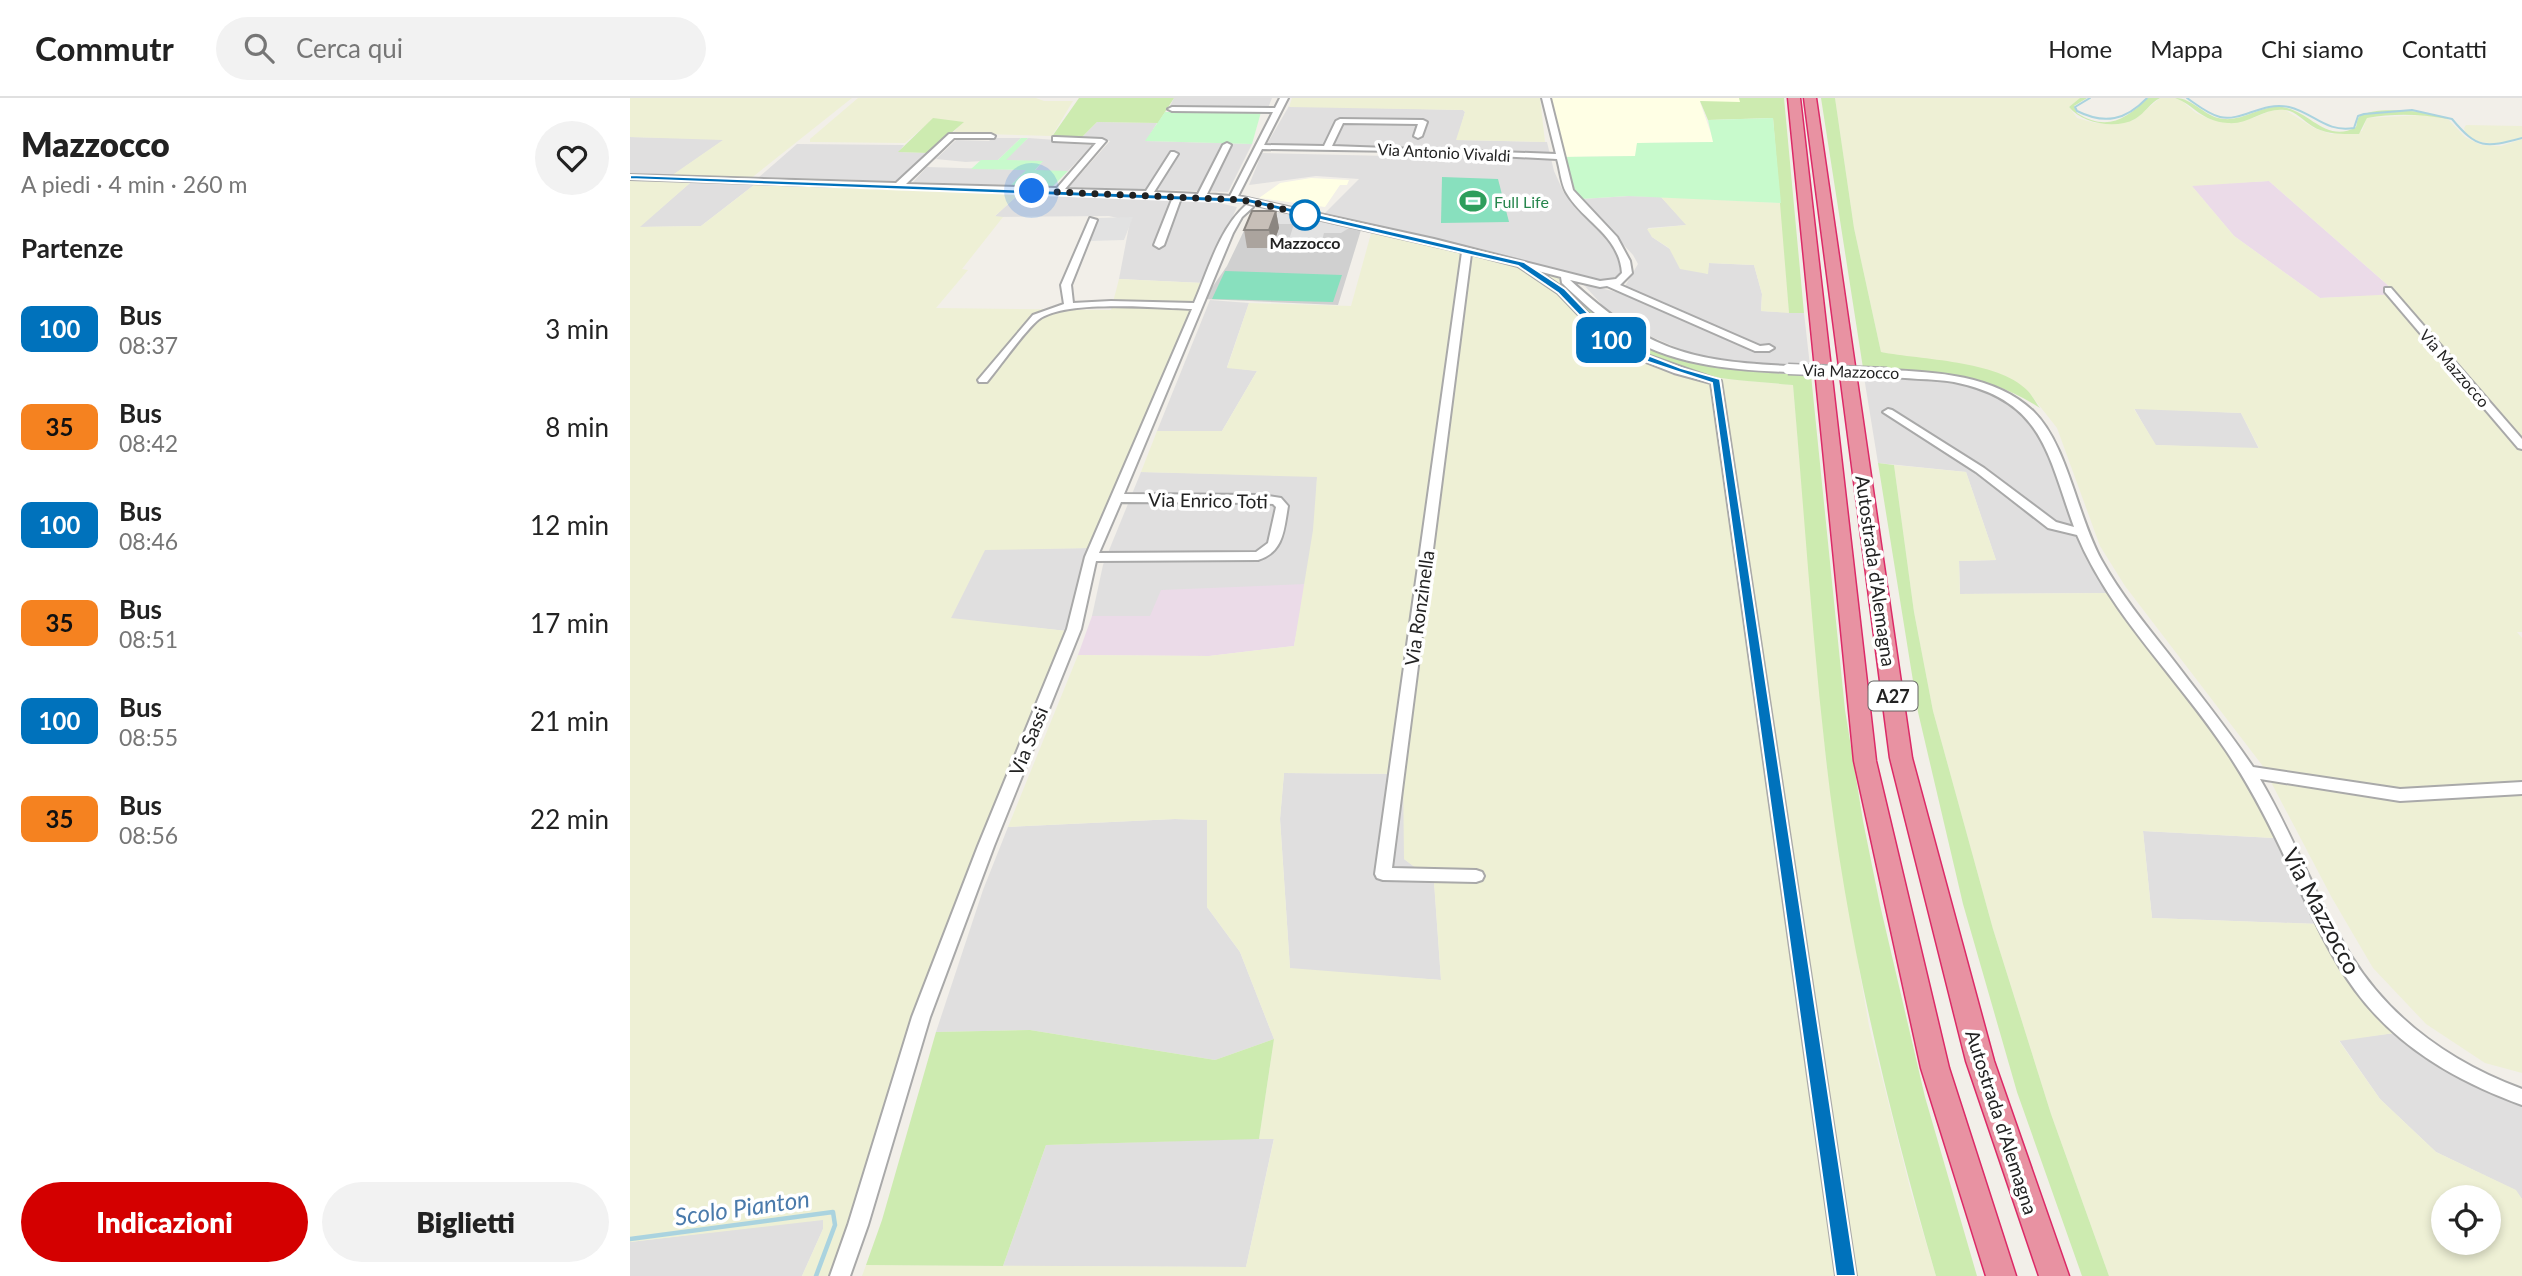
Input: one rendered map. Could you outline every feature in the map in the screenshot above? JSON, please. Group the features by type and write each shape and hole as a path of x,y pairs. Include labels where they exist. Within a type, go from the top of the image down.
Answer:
{"highway":[{"name":"Autostrada d'Alemagna","path":"1794,98 1866,761 1935,1068 2001,1276"},
{"name":"Autostrada d'Alemagna","path":"1810,98 1901,758 1980,1061 2054,1276"}],"street":[{"path":"1251,205 1260,147 1284,98"},
{"path":"1546,98 1569,190 1577,202 1618,243 1625,256 1627,273 1619,282 1605,284"},
{"path":"1172,109 1278,110"},
{"name":"Via Antonio Vivaldi","path":"1326,148 1340,121 1423,122 1418,135"},
{"path":"898,186 952,136 991,136"},
{"path":"1056,139 1102,141 1058,192"},
{"path":"1201,197 1227,145"},
{"name":"Via Antonio Vivaldi","path":"1260,147 1561,157"},
{"path":"1148,195 1174,153"},
{"path":"630,177 1218,198 1284,210 1605,284 1759,349 1769,348"},
{"path":"1159,245 1178,195"},
{"name":"Via Sassi","path":"840,1276 862,1213 921,1017 1073,629 1091,557 1196,306 1239,216 1251,205"},
{"path":"1069,306 1066,285 1093,220"},
{"name":"Via Ronzinella","path":"1467,251 1383,874 1476,876"},
{"path":"1521,264 1561,291 1608,339 1636,355 1716,381 1846,1276"},
{"name":"Via Mazzocco","path":"1566,275 1565,281 1613,322 1647,343 1677,354 1709,362 1788,369 1935,376 1967,383 1999,395 2028,413 2045,436 2081,532 2112,588 2248,772 2272,814 2338,948 2369,995 2408,1034 2449,1065 2476,1080 2522,1097"},
{"name":"Via Mazzocco","path":"2388,290 2522,446"},
{"path":"984,380 1036,317 1069,306 1196,306"},
{"path":"1888,412 1980,470 2052,525 2063,530 2081,532"},
{"name":"Via Enrico Toti","path":"1091,557 1258,556 1269,552 1275,544 1282,506 1276,501 1261,499 1115,498"},
{"path":"2248,772 2400,795 2522,788"}],"shaded area":[{"path":"630,98 852,98 750,179 671,176 723,140 630,137"},
{"path":"858,98 1036,98 1044,101 1073,101 1052,136 953,133 963,122 933,119 905,143 810,142 810,139"},
{"path":"1174,98 1272,98 1268,108 1170,106"},
{"path":"1292,98 1540,98 1545,142 1456,140 1465,112 1463,110 1289,107"},
{"path":"1550,98 1739,98 1741,102 1700,102 1714,142 1637,143 1636,156 1561,157"},
{"path":"1835,98 2080,98 2069,107 2077,118 2095,123 2118,123 2134,120 2160,98 2175,98 2196,113 2212,120 2253,118 2273,110 2285,110 2314,128 2331,134 2362,131 2367,118 2424,115 2448,119 2465,137 2481,145 2501,146 2522,139 2522,632 2517,632 2522,638 2522,1073 2485,1063 2426,1024 2373,968 2332,898 2262,765 2125,586 2100,546 2057,428 2027,390 1881,352 1854,228","holes":["2269,181 2398,294 2320,298 2234,236 2192,186","2134,409 2241,413 2259,448 2156,445"]},
{"path":"1289,106 1463,110 1465,112 1457,140 1547,142 1554,171 1564,193 1621,256 1624,267 1613,285 1478,248 1322,216 1359,179 1316,176 1249,185 1262,153 1389,156 1396,149 1267,144"},
{"path":"1097,122 1157,123 1146,141 1252,144 1228,192 1069,187 1110,141 1081,138"},
{"path":"2466,125 2522,126 2522,137 2499,144 2480,142 2466,135"},
{"path":"630,137 725,139 673,175 630,173"},
{"path":"992,138 1021,138 998,160 966,162 936,159 956,140 989,141"},
{"path":"1028,138 1092,145 1068,171 1035,171 1042,162 1005,160"},
{"path":"797,144 904,145 899,152 928,153 896,181 759,177"},
{"path":"927,167 1027,170 1011,185 913,182"},
{"path":"1311,178 1349,180 1347,185 1340,185 1325,207 1259,198 1280,183"},
{"path":"630,181 690,183 640,227 701,226 754,185 1019,194 995,216 1003,217 962,269 968,270 936,308 1111,310 1119,279 1203,283 1091,548 985,550 951,618 1067,631 960,890 833,1276 802,1276 823,1229 823,1220 630,1242"},
{"path":"2269,181 2399,295 2320,298 2234,236 2191,185"},
{"path":"690,183 754,185 701,226 639,227"},
{"path":"1019,194 1200,199 1237,207 1203,283 1119,279 1130,221 1109,216 994,217"},
{"path":"1661,197 1687,225 1648,228 1652,237 1707,274 1709,263 1754,265 1762,294 1761,311 1804,313 1810,366 1754,364 1692,354 1645,334 1604,307 1583,284 1621,293 1638,264 1633,255 1581,199"},
{"path":"1661,197 1781,203 1789,313 1761,311 1762,294 1754,265 1709,263 1708,274 1680,269 1669,248 1652,237 1647,229 1686,225"},
{"path":"1273,212 1361,230 1338,305 1204,299 1227,266 1252,214"},
{"path":"1273,212 1349,228 1341,233 1324,233 1319,252 1285,252 1294,224 1247,224 1252,214"},
{"path":"1133,217 1124,240 1089,241 1099,218"},
{"path":"1372,230 1563,279 1577,298 1580,313 1662,366 1717,378 1793,385 1826,761 1845,886 1869,1026 1911,1192 1936,1276 862,1276 866,1265 1246,1267 1274,1139 1259,1139 1274,1039 1240,952 1207,907 1207,820 1175,819 1008,827 1078,655 1209,656 1294,646 1313,530 1317,477 1141,472 1157,431 1222,431 1257,371 1227,368 1249,303 1351,306","holes":["1284,773 1403,774 1404,859 1434,882 1441,980 1290,968 1280,819"]},
{"path":"1210,300 1249,303 1227,367 1257,371 1222,431 1157,431"},
{"path":"1864,377 1936,381 1969,386 1999,397 2024,412 2044,441 2080,546 2108,593 1960,594 1959,561 1996,560 1966,472 1878,463"},
{"path":"2134,408 2241,413 2259,449 2155,445"},
{"path":"1894,465 1966,472 1996,560 1959,561 1960,594 2108,593 2238,766 2274,838 2143,831 2152,918 2318,924 2402,1032 2339,1041 2380,1099 2436,1152 2516,1190 2522,1199 2522,1276 2109,1276 2051,1114 1993,929 1933,711 1914,612"},
{"path":"1141,472 1317,476 1316,514 1306,584 1150,616 1092,616 1103,565"},
{"path":"1091,548 1067,631 950,619 985,549"},
{"path":"1306,584 1294,646 1209,656 1078,655 1092,616 1150,616 1161,590"},
{"path":"1284,773 1404,774 1404,859 1434,881 1441,980 1290,969 1280,819"},
{"path":"1175,819 1208,820 1207,907 1240,952 1274,1039 1215,1060 1030,1030 936,1032 983,890 1008,827"},
{"path":"2143,831 2274,838 2318,924 2152,918"},
{"path":"2402,1032 2522,1099 2522,1199 2515,1190 2436,1152 2380,1099 2339,1040"},
{"path":"1274,1138 1246,1267 1003,1266 1046,1145"},
{"path":"824,1219 823,1229 802,1276 630,1276 630,1242"}],"green space":[{"path":"1079,98 1174,98 1158,123 1097,122 1081,138 1051,138"},
{"path":"1739,98 1784,98 1804,313 1789,313 1773,118 1708,120 1700,101 1740,102"},
{"path":"1821,98 1835,98 1854,228 1881,352 1958,363 1997,373 2014,380 2027,390 2040,408 2019,396 1977,380 1932,372 1863,368"},
{"path":"2080,98 2087,98 2074,106 2077,113 2098,122 2107,122 2124,117 2148,98 2160,98 2135,119 2109,124 2090,121 2075,113 2069,107"},
{"path":"2175,98 2188,101 2217,118 2224,119 2271,107 2287,108 2337,132 2356,127 2359,117 2376,111 2417,112 2448,119 2408,115 2377,116 2367,118 2359,134 2341,134 2317,129 2296,114 2285,110 2270,111 2235,123 2219,122"},
{"path":"1165,112 1261,112 1252,144 1145,141"},
{"path":"933,118 964,122 928,153 898,152"},
{"path":"1773,118 1781,203 1628,196 1581,199 1572,185 1561,157 1635,156 1637,143 1713,142 1708,120"},
{"path":"1021,138 1028,138 1006,160 1043,161 1035,170 1068,171 1053,186 1011,185 1026,170 971,169 981,160 998,160"},
{"name":"Full Life","path":"1442,177 1498,179 1509,222 1441,223"},
{"path":"1225,271 1342,275 1333,302 1212,299"},
{"path":"1577,298 1629,338 1657,351 1715,367 1811,375 1845,710 1863,821 1925,1097 1977,1276 1936,1276 1901,1149 1870,1020 1834,825 1812,619 1793,385 1692,373 1644,358 1621,346 1588,320 1582,314"},
{"path":"1878,463 1894,465 1914,612 1933,711 1993,929 2051,1114 2109,1276 2082,1276 2017,1092 1963,904 1918,712"},
{"path":"1030,1030 1215,1060 1274,1039 1259,1139 1046,1145 1003,1266 866,1265 882,1220 936,1032"}],"building":[{"path":"1252,211 1276,211 1269,230 1244,230"}],"waterway":[{"path":"2090,98 2075,107 2077,111 2106,119 2131,111 2147,98"},
{"path":"2187,98 2207,112 2228,118 2279,106 2298,110 2328,125 2344,129 2354,128 2358,116 2364,114 2412,110 2452,119 2468,136 2482,144 2522,138"},
{"name":"Scolo Pianton","path":"630,1239 833,1212 835,1225 816,1276"}],"bus line":[{"name":"100","path":"630,177 1248,200 1521,264 1561,291 1608,339 1636,355 1716,381 1846,1276"}],"place":[{"name":"Full Life","path":"1473,201"},
{"name":"Mazzocco","path":"1305,215"}],"route":[{"path":"1032,191 1243,200 1309,215 1305,215"}]}
